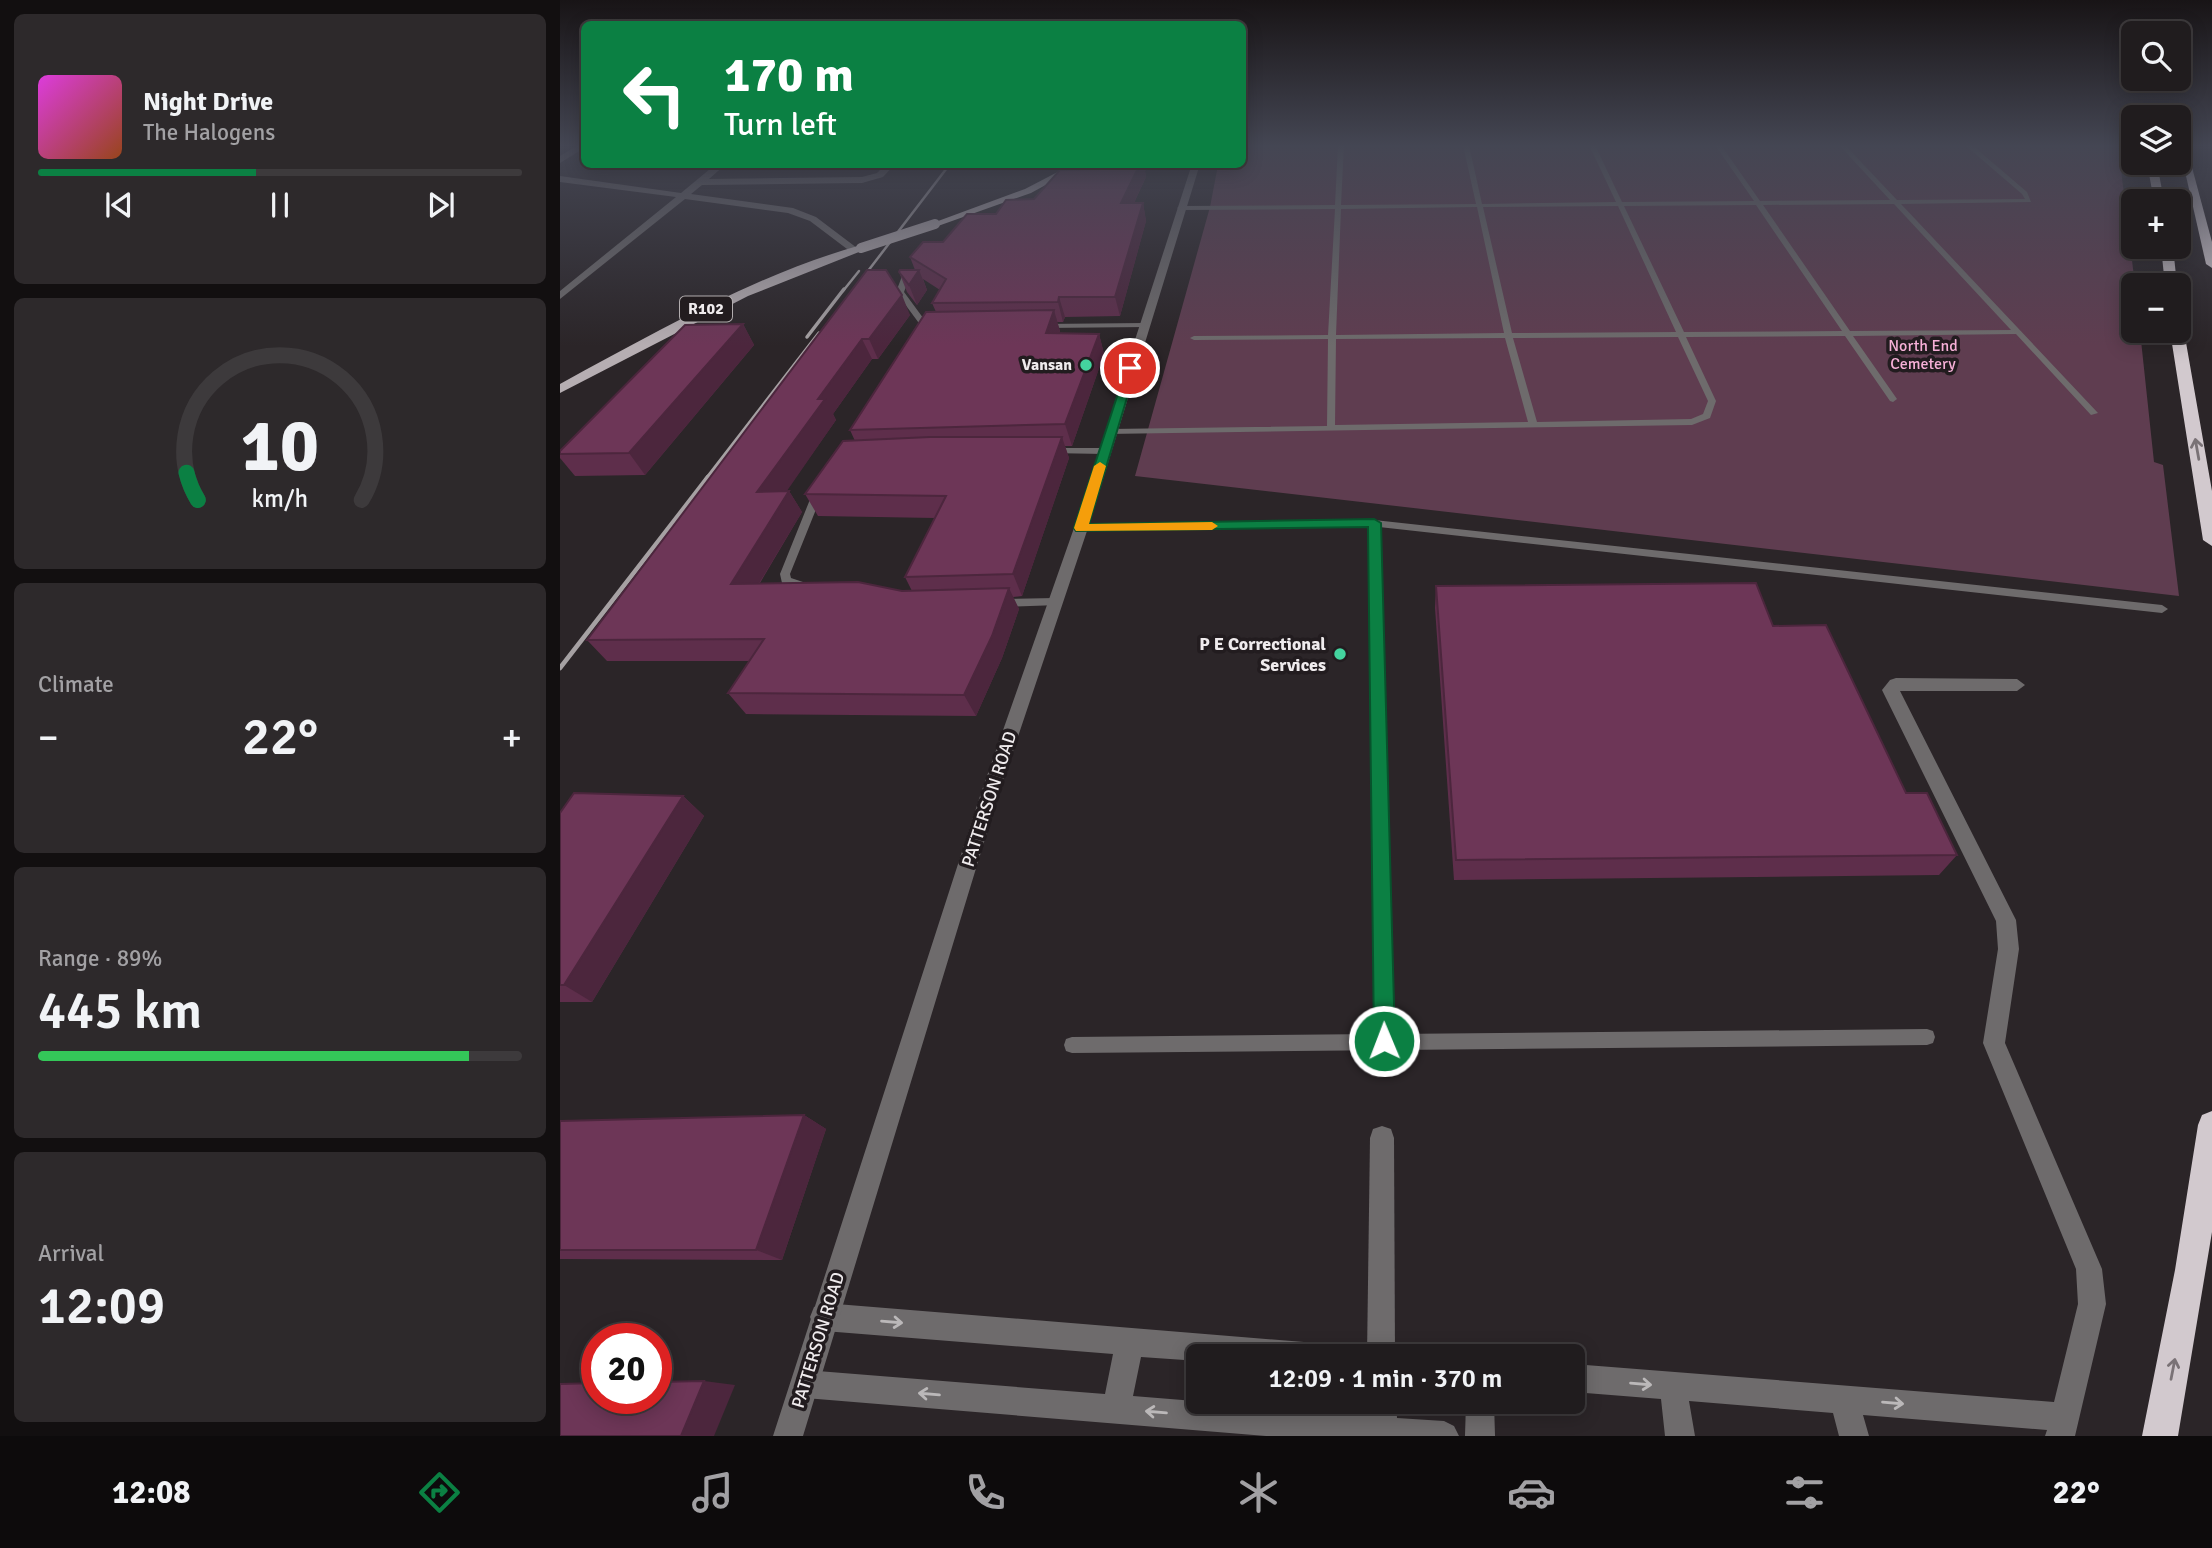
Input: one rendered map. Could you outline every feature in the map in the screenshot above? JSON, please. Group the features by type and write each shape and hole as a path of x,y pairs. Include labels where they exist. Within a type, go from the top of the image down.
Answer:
{"highway":[{"path":"2198,212 2212,264"},
{"path":"2179,343 2212,540"},
{"path":"2160,1436 2191,1270 2212,1125"}],"main road":[{"name":"R102","path":"560,389 722,301 774,278 969,212"}],"street":[{"path":"560,296 665,212"},
{"path":"795,212 813,219 858,249"},
{"name":"PATTERSON ROAD","path":"788,1436 990,793 1081,528 1179,212"},
{"path":"1585,1379 1843,1399 2062,1427 2092,1304 2089,1269 1994,1043 1993,1024 2009,930 1891,690 1896,684 2017,685"},
{"path":"1381,1344 1382,1138"},
{"path":"824,1317 1186,1347"},
{"path":"1116,1409 1130,1342"},
{"path":"805,1384 1116,1409 1383,1416 1444,1436"},
{"path":"1673,1386 1681,1436"},
{"path":"1843,1399 1854,1436"},
{"path":"1480,1414 1480,1436"}],"lane":[{"path":"1331,428 1332,337 1339,212"},
{"path":"1479,212 1533,425"},
{"path":"1110,432 1692,422 1707,415 1712,401 1624,212"},
{"path":"1766,212 1893,399"},
{"path":"1905,212 2094,413"},
{"path":"907,273 900,292 927,328"},
{"path":"1033,327 1144,325"},
{"path":"927,328 939,328"},
{"path":"920,339 927,328"},
{"path":"1194,338 2019,332"},
{"path":"1034,452 1105,451"},
{"path":"818,590 786,580 785,574 821,483"},
{"path":"1081,528 1374,523 2162,609"},
{"path":"1374,523 1384,1041"},
{"path":"981,603 1055,602"},
{"path":"1072,1045 1927,1037"}],"green space":[{"name":"North End Cemetery","path":"1209,212 2121,212 2121,259 2132,259 2134,273 2121,273 2121,343 2141,343 2154,462 2163,465 2179,596 1135,476"}],"building":[{"path":"1140,212 1115,297 1059,297 1058,302 932,303 946,279 910,257 923,242 943,242 967,214"},
{"path":"867,270 886,270 902,295 869,339 862,339 818,399 825,399 757,492 789,491 731,584 858,582 902,591 1009,588 992,636 964,695 728,693 764,639 587,640"},
{"path":"900,270 919,270 909,285"},
{"path":"1054,310 1046,333 1099,334 1065,424 850,430 926,312"},
{"path":"743,324 629,453 560,454 685,325"},
{"path":"930,437 1062,437 1013,574 905,577 946,496 805,494 843,441"},
{"path":"1756,583 1773,626 1826,625 1906,793 1927,793 1957,855 1456,860 1436,586"},
{"path":"574,793 683,796 564,985 560,985 560,813"},
{"path":"804,1115 756,1250 560,1250 560,1121"},
{"path":"704,1381 681,1436 560,1436 560,1384 581,1383 581,1414 672,1414 672,1382"}],"railway":[{"path":"858,284 913,212"},
{"path":"843,291 859,271"},
{"path":"807,337 844,289"},
{"path":"706,479 819,333"},
{"path":"560,668 708,477"}],"slow traffic":[{"path":"1100,466 1081,528 1212,526"}],"place":[{"name":"Vansan","path":"1086,365"},
{"name":"P E Correctional Services","path":"1340,654"}],"route":[{"path":"1130,368 1081,528 1374,523 1384,1041"}]}
